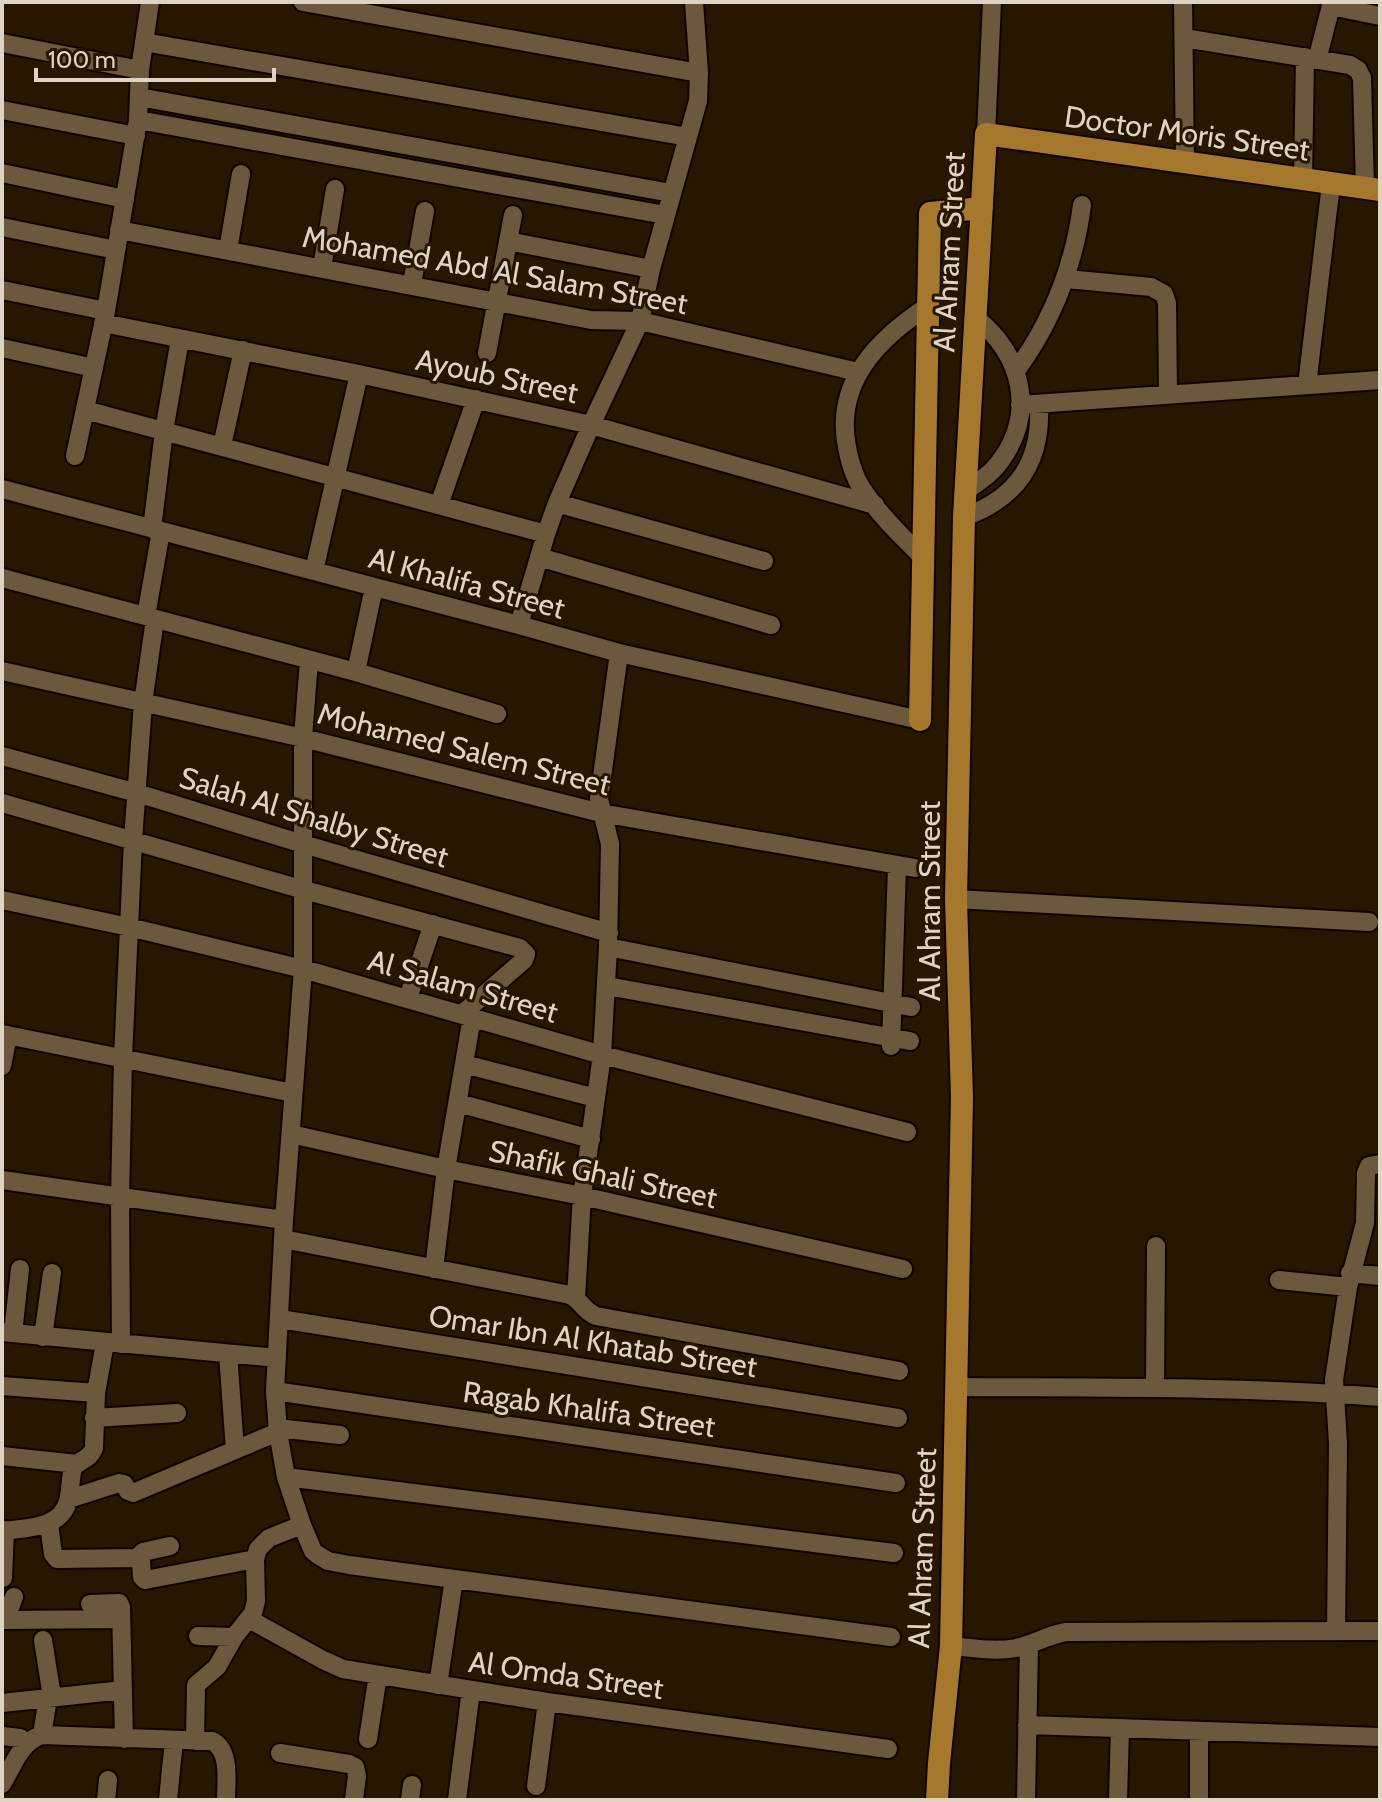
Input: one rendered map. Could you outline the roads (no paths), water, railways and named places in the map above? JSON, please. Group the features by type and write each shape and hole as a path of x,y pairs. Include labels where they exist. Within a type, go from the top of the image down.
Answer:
{"main road":[{"name":"Doctor Moris Street","path":"986,134 1373,189"},
{"name":"Al Ahram Street","path":"937,1800 951,1646 962,1098 956,899 964,517 986,134"},
{"name":"Al Ahram Street","path":"920,720 930,213 982,208"}],"street":[{"path":"75,456 104,317 137,128 140,70 150,2"},
{"path":"303,2 699,73"},
{"path":"519,625 557,503 640,321 665,215 698,101 694,2"},
{"name":"Al Ahram Street","path":"986,134 992,2"},
{"path":"1183,2 1185,162"},
{"path":"1303,179 1311,58 1331,4 1380,16"},
{"path":"1184,38 1350,65 1358,70 1361,74 1373,189"},
{"path":"144,42 688,137"},
{"path":"2,43 140,70"},
{"path":"139,97 671,193"},
{"path":"2,110 137,128 665,215"},
{"path":"2,173 125,199"},
{"path":"228,250 241,174"},
{"path":"1307,385 1331,184"},
{"path":"322,268 335,189"},
{"path":"1016,371 1050,318 1067,279 1082,205"},
{"path":"412,284 425,211"},
{"path":"487,353 513,215"},
{"path":"2,227 116,250"},
{"name":"Mohamed Abd Al Salam Street","path":"119,230 591,320 640,321 858,372"},
{"path":"508,241 651,269"},
{"path":"1067,279 1151,287 1164,294 1167,303 1168,395"},
{"name":"Ayoub Street","path":"2,290 180,339 359,374 591,425 875,505"},
{"path":"923,558 875,505 858,481 845,437 845,415 858,372 892,331 928,306"},
{"path":"964,517 1002,499 1017,484 1037,446 1040,425 1019,388 1009,356 1000,341 976,318"},
{"path":"3,1578 4,1530 49,1524 61,1514 69,1499 72,1474 77,1464 92,1455 96,1393 113,1344 133,840 164,431 180,339"},
{"path":"2,348 94,368"},
{"path":"222,446 243,350"},
{"path":"314,571 359,374"},
{"path":"1030,405 1380,380"},
{"path":"439,505 476,399"},
{"path":"965,491 998,464 1030,405"},
{"path":"85,410 546,534"},
{"name":"Al Khalifa Street","path":"2,489 619,653 920,720"},
{"path":"557,503 764,561"},
{"path":"539,557 771,625"},
{"path":"2,578 356,672 497,714"},
{"path":"356,672 374,587"},
{"path":"619,653 599,799 610,844 607,986 602,1055 582,1196 576,1298 585,1311 596,1316 899,1371"},
{"path":"309,660 303,738 303,969 283,1229 275,1391 277,1430 286,1477 313,1551 328,1561 891,1637"},
{"name":"Mohamed Salem Street","path":"2,671 303,738 601,813 906,867 902,1006"},
{"name":"Salah Al Shalby Street","path":"2,756 137,793 608,940 902,1006"},
{"path":"2,803 520,948 526,954 524,960 467,1016 464,1064 446,1169 434,1269"},
{"path":"956,899 1369,922"},
{"name":"Al Salam Street","path":"2,900 303,969 602,1055 907,1132"},
{"path":"408,998 433,924"},
{"path":"607,986 897,1042 902,1006"},
{"path":"2,1066 5,1034 293,1093"},
{"path":"464,1064 596,1098"},
{"path":"458,1103 591,1139"},
{"name":"Shafik Ghali Street","path":"291,1134 903,1269"},
{"path":"1336,1631 1336,1366 1349,1280 1365,1223 1374,1167"},
{"path":"2,1180 120,1198 283,1229 434,1269 576,1298"},
{"path":"1155,1388 1156,1246"},
{"path":"20,1269 7,1333 277,1358"},
{"path":"43,1337 52,1273"},
{"path":"1279,1280 1349,1280 1380,1276"},
{"name":"Omar Ibn Al Khatab Street","path":"280,1319 898,1418"},
{"path":"228,1354 235,1450"},
{"path":"2,1386 96,1393"},
{"path":"956,1387 1155,1388 1380,1397"},
{"name":"Ragab Khalifa Street","path":"275,1391 896,1483"},
{"path":"94,1418 177,1413"},
{"path":"69,1499 119,1483 133,1493 277,1430 340,1435"},
{"path":"2,1456 77,1464"},
{"path":"286,1477 894,1553"},
{"path":"49,1524 53,1554 57,1559 137,1558 143,1552 170,1546"},
{"path":"195,1741 196,1685 217,1667 256,1607 255,1559 258,1549 269,1538 302,1525"},
{"path":"137,1558 141,1561 145,1580 255,1559"},
{"path":"438,1685 454,1579"},
{"path":"14,1597 4,1620 121,1619"},
{"path":"90,1604 119,1603 121,1607 124,1739"},
{"name":"Al Omda Street","path":"249,1619 333,1665 378,1675 547,1702 888,1749"},
{"path":"951,1646 994,1650 1029,1644 1066,1632 1380,1631"},
{"path":"198,1636 234,1637"},
{"path":"2,1784 34,1739 50,1697 43,1640"},
{"path":"1026,1800 1029,1644"},
{"path":"368,1739 378,1675"},
{"path":"2,1703 123,1690"},
{"path":"457,1800 471,1690"},
{"path":"536,1786 547,1702"},
{"path":"1027,1725 1380,1737"},
{"path":"1118,1800 1120,1728"},
{"path":"1199,1731 1199,1800"},
{"path":"3,1736 212,1741 221,1747 226,1800"},
{"path":"168,1800 174,1740"},
{"path":"280,1753 355,1767 354,1800"},
{"path":"106,1800 108,1780"}]}
